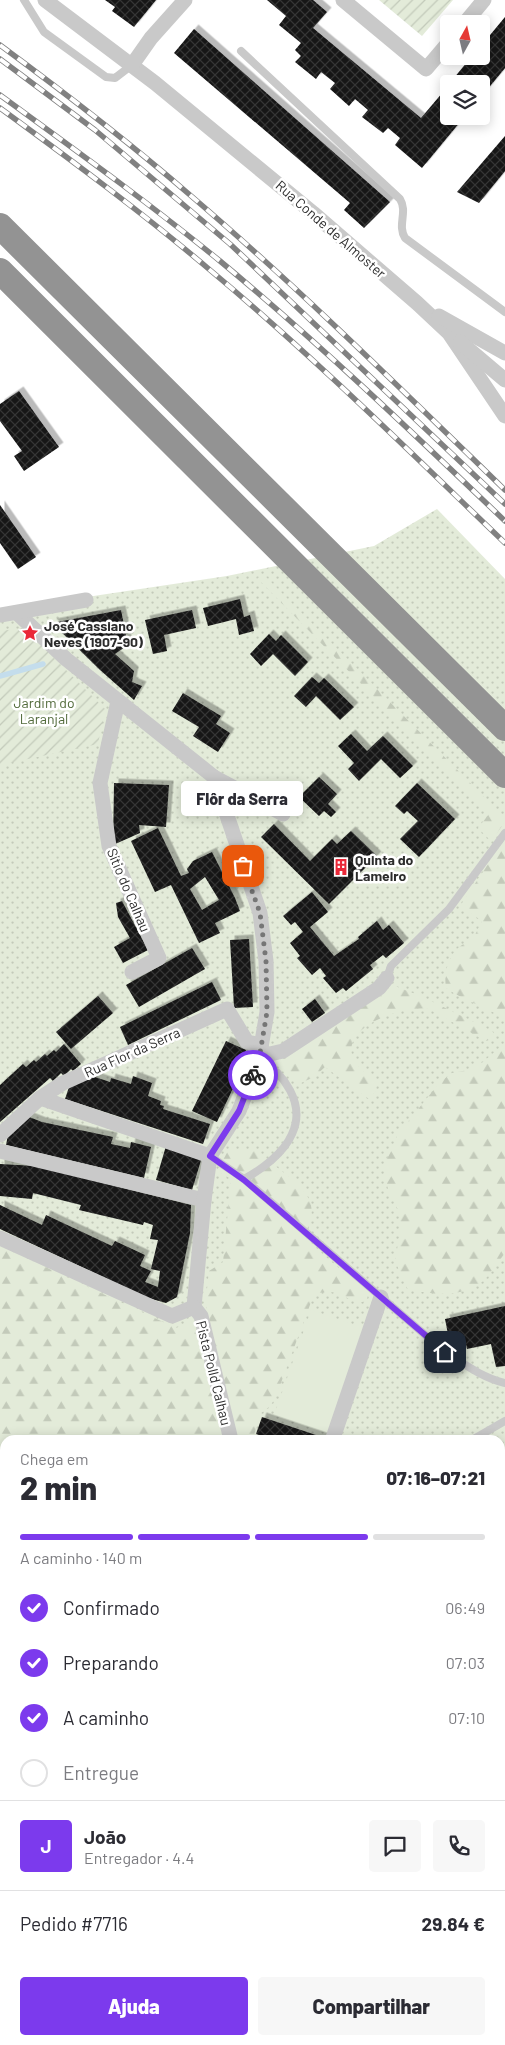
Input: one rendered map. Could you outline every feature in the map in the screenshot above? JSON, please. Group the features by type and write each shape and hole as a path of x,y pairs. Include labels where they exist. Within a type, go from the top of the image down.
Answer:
{"highway":[{"path":"0,226 505,728"},
{"path":"0,272 505,775"}],"street":[{"name":"Rua Conde de Almoster","path":"45,0 132,65 313,213 417,303 449,333 505,416"},
{"path":"132,65 151,38 185,0"},
{"path":"343,0 426,69 440,53"},
{"path":"472,15 484,0"},
{"path":"417,303 505,353"},
{"path":"449,333 505,380"},
{"path":"0,615 86,600"},
{"path":"17,613 66,659 214,777 283,814"},
{"name":"Sítio do Calhau","path":"118,701 100,783 109,846 159,958 132,972"},
{"path":"0,1238 172,1316 194,1307 210,1156 239,1111 260,1052 267,1012 266,961 260,913 214,777"},
{"path":"260,1052 270,1054 283,1051 379,988 388,978"},
{"name":"Rua Flor da Serra","path":"0,1135 40,1098 63,1083 227,1009 247,1042 260,1052"},
{"path":"40,1098 210,1156"},
{"path":"0,1151 204,1200"},
{"path":"334,1435 381,1297"},
{"name":"Pista Polld Calhau","path":"194,1307 201,1316 230,1435"}],"lane":[{"path":"24,0 44,32 106,77 115,78 132,65"},
{"path":"241,51 400,199 404,208 401,229 405,238 505,312"},
{"path":"388,978 391,966 449,909 505,833"},
{"path":"244,1180 259,1171 276,1156 292,1134 296,1117 295,1100 286,1083 260,1052"},
{"path":"210,1156 244,1180 452,1356 489,1378 505,1383"},
{"path":"480,1435 505,1420"}],"green space":[{"path":"379,0 453,0 422,36"},
{"path":"437,509 505,579 505,1435 0,1435 0,610 227,576 374,546"},
{"path":"265,576 505,818 505,822 491,841 478,828 489,814 257,578"},
{"name":"Jardim do Laranjal","path":"24,628 105,709 98,744 0,765 0,631"},
{"path":"505,839 505,1019 446,988 445,981 450,959 465,943 472,941 482,921 460,906"},
{"path":"395,986 423,997 492,1031 495,1035 492,1039 486,1041 429,1009 406,1010 379,1019 367,1026 357,1035 352,1045 354,1060 377,1085 375,1092 369,1099 325,1067 314,1077 301,1083 288,1075 279,1061"},
{"path":"505,1043 505,1253 483,1281 465,1291 447,1294 408,1290 395,1261 399,1238 400,1214 388,1189 385,1174 387,1159 398,1134 440,1082 452,1073 468,1070 483,1062"},
{"path":"252,1149 303,1190 311,1205 310,1222 305,1239 368,1293 367,1300 363,1302 353,1301 333,1292 314,1294 275,1399 261,1413 254,1435 0,1435 0,1246 176,1328 208,1314 203,1293 207,1289 209,1271 223,1262 231,1179 217,1171 228,1151"},
{"path":"311,1310 367,1329 330,1434 274,1415"}],"building":[{"path":"105,0 156,0 134,27 112,11 115,7"},
{"path":"267,0 313,0 327,12 313,28 421,118 440,96 440,125 458,125 422,168 395,145 400,138 388,128 383,133 362,117 368,110 355,99 349,106 330,89 335,83 321,72 316,79 295,62 301,56 295,50 301,43 279,25 286,16"},
{"path":"505,17 505,68 490,86 490,75 456,75 465,65 490,65 490,35"},
{"path":"194,29 390,202 364,228 344,210 350,203 174,53"},
{"path":"505,136 505,171 479,203 457,192"},
{"path":"19,391 59,447 24,471 14,456 22,451 0,421 0,404"},
{"path":"0,505 36,557 18,569 0,543"},
{"path":"240,599 244,617 250,615 254,631 239,635 236,619 208,626 203,608"},
{"path":"121,610 128,645 115,654 134,671 132,682 142,686 134,700 52,623"},
{"path":"192,610 196,628 164,635 167,651 153,654 145,620"},
{"path":"269,634 276,641 281,635 308,662 295,676 273,654 261,666 250,654"},
{"path":"312,677 319,683 324,678 354,707 340,720 316,696 306,707 294,696"},
{"path":"183,693 221,716 216,724 230,733 218,752 193,736 199,727 172,711"},
{"path":"351,734 367,751 383,736 413,766 400,778 381,759 359,781 348,769 354,763 338,746"},
{"path":"319,777 337,794 328,804 336,812 331,817 324,811 319,816 299,797"},
{"path":"114,783 169,785 166,827 139,825 140,833 113,845"},
{"path":"417,783 455,819 419,857 400,839 418,821 407,811 404,814 395,806"},
{"name":"Quinta do Lameiro","path":"274,824 310,861 332,839 337,844 351,831 377,856 329,904 261,837"},
{"path":"158,828 181,876 189,873 187,869 193,861 212,852 240,911 215,923 220,933 199,943 171,885 155,892 131,841","holes":["205,877 219,900 202,910 190,889"]},
{"path":"312,892 328,912 310,927 334,956 359,939 358,937 377,921 383,930 389,925 404,943 386,958 383,955 370,965 373,969 346,991 343,988 336,993 323,978 326,976 320,968 312,975 297,958 300,956 290,943 303,932 295,922 291,925 283,916"},
{"path":"122,901 148,950 123,963 114,947 130,938 118,917 116,903"},
{"path":"249,939 253,1007 234,1008 230,940"},
{"path":"192,948 205,969 139,1007 126,985"},
{"path":"212,982 221,1000 128,1045 120,1027"},
{"path":"98,996 113,1013 71,1049 56,1032"},
{"path":"315,999 325,1013 312,1022 302,1009"},
{"path":"226,1041 246,1050 241,1062 245,1063 217,1122 192,1111"},
{"path":"64,1044 81,1064 73,1071 71,1069 64,1076 61,1073 53,1081 50,1078 0,1122 0,1085 23,1064 26,1067 34,1060 36,1062 45,1054 47,1056 54,1050 56,1052"},
{"path":"92,1076 110,1082 111,1078 131,1084 133,1076 152,1083 148,1096 161,1101 160,1105 164,1106 163,1109 210,1124 203,1144 65,1099 71,1081 81,1077 90,1080"},
{"path":"29,1117 42,1122 113,1137 111,1144 130,1148 131,1142 151,1147 144,1178 6,1145 8,1135"},
{"path":"166,1146 202,1157 192,1190 156,1180"},
{"path":"0,1164 35,1166 191,1205 190,1233 177,1297 166,1303 148,1298 0,1229 0,1205 42,1225 46,1215 112,1246 115,1241 145,1255 140,1266 151,1271 145,1282 158,1287 160,1271 151,1269 158,1240 150,1239 153,1225 144,1222 143,1225 79,1210 81,1205 33,1193 32,1199 0,1196"},
{"path":"505,1306 505,1366 496,1367 491,1344 467,1349 465,1340 450,1344 445,1319"},
{"path":"262,1417 316,1435 259,1435 256,1434"}],"waterway":[{"path":"0,676 43,664"}],"railway":[{"path":"0,45 120,137 231,230 350,340 505,490"},
{"path":"0,59 95,130 230,244 505,504"},
{"path":"0,95 166,218 257,292 365,388 505,521"},
{"path":"0,108 133,207 248,303 360,404 505,543"}],"way so far":[{"path":"243,866 260,913 266,961 267,1012 259,1059 253,1075"}],"place":[{"name":"José Cassiano Neves (1907-90)","path":"30,633"},
{"name":"Flôr da Serra","path":"243,866"},
{"name":"Quinta do Lameiro","path":"341,867"}],"route":[{"path":"253,1075 239,1111 210,1156 244,1180 445,1352"}]}
